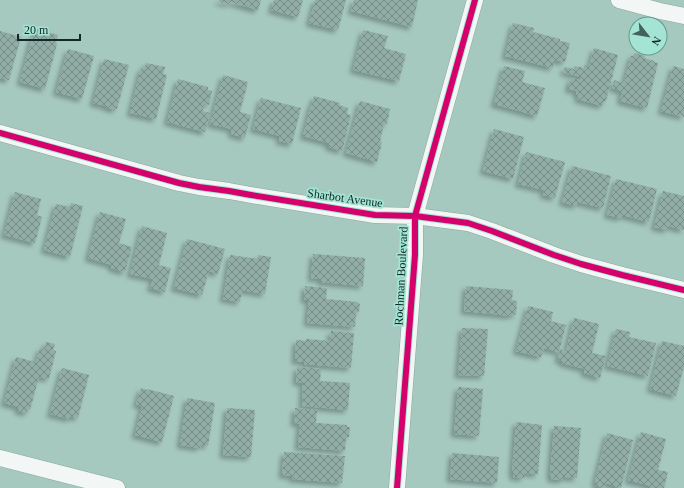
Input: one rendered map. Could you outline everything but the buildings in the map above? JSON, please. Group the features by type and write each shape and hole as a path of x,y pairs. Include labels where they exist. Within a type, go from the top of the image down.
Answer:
{"street":[{"name":"Rochman Boulevard","path":"397,488 415,255 415,216 475,0"},
{"path":"619,0 684,16"},
{"name":"Sharbot Avenue","path":"0,134 179,183 199,187 229,190 251,196 374,215 415,216 468,223 492,230 554,255 581,264 684,290"},
{"path":"0,458 117,488"}],"cycle path":[{"path":"397,488 415,255 415,216 475,0"},
{"path":"0,133 179,183 199,187 375,215 415,216 468,223 581,264 684,290"}]}
